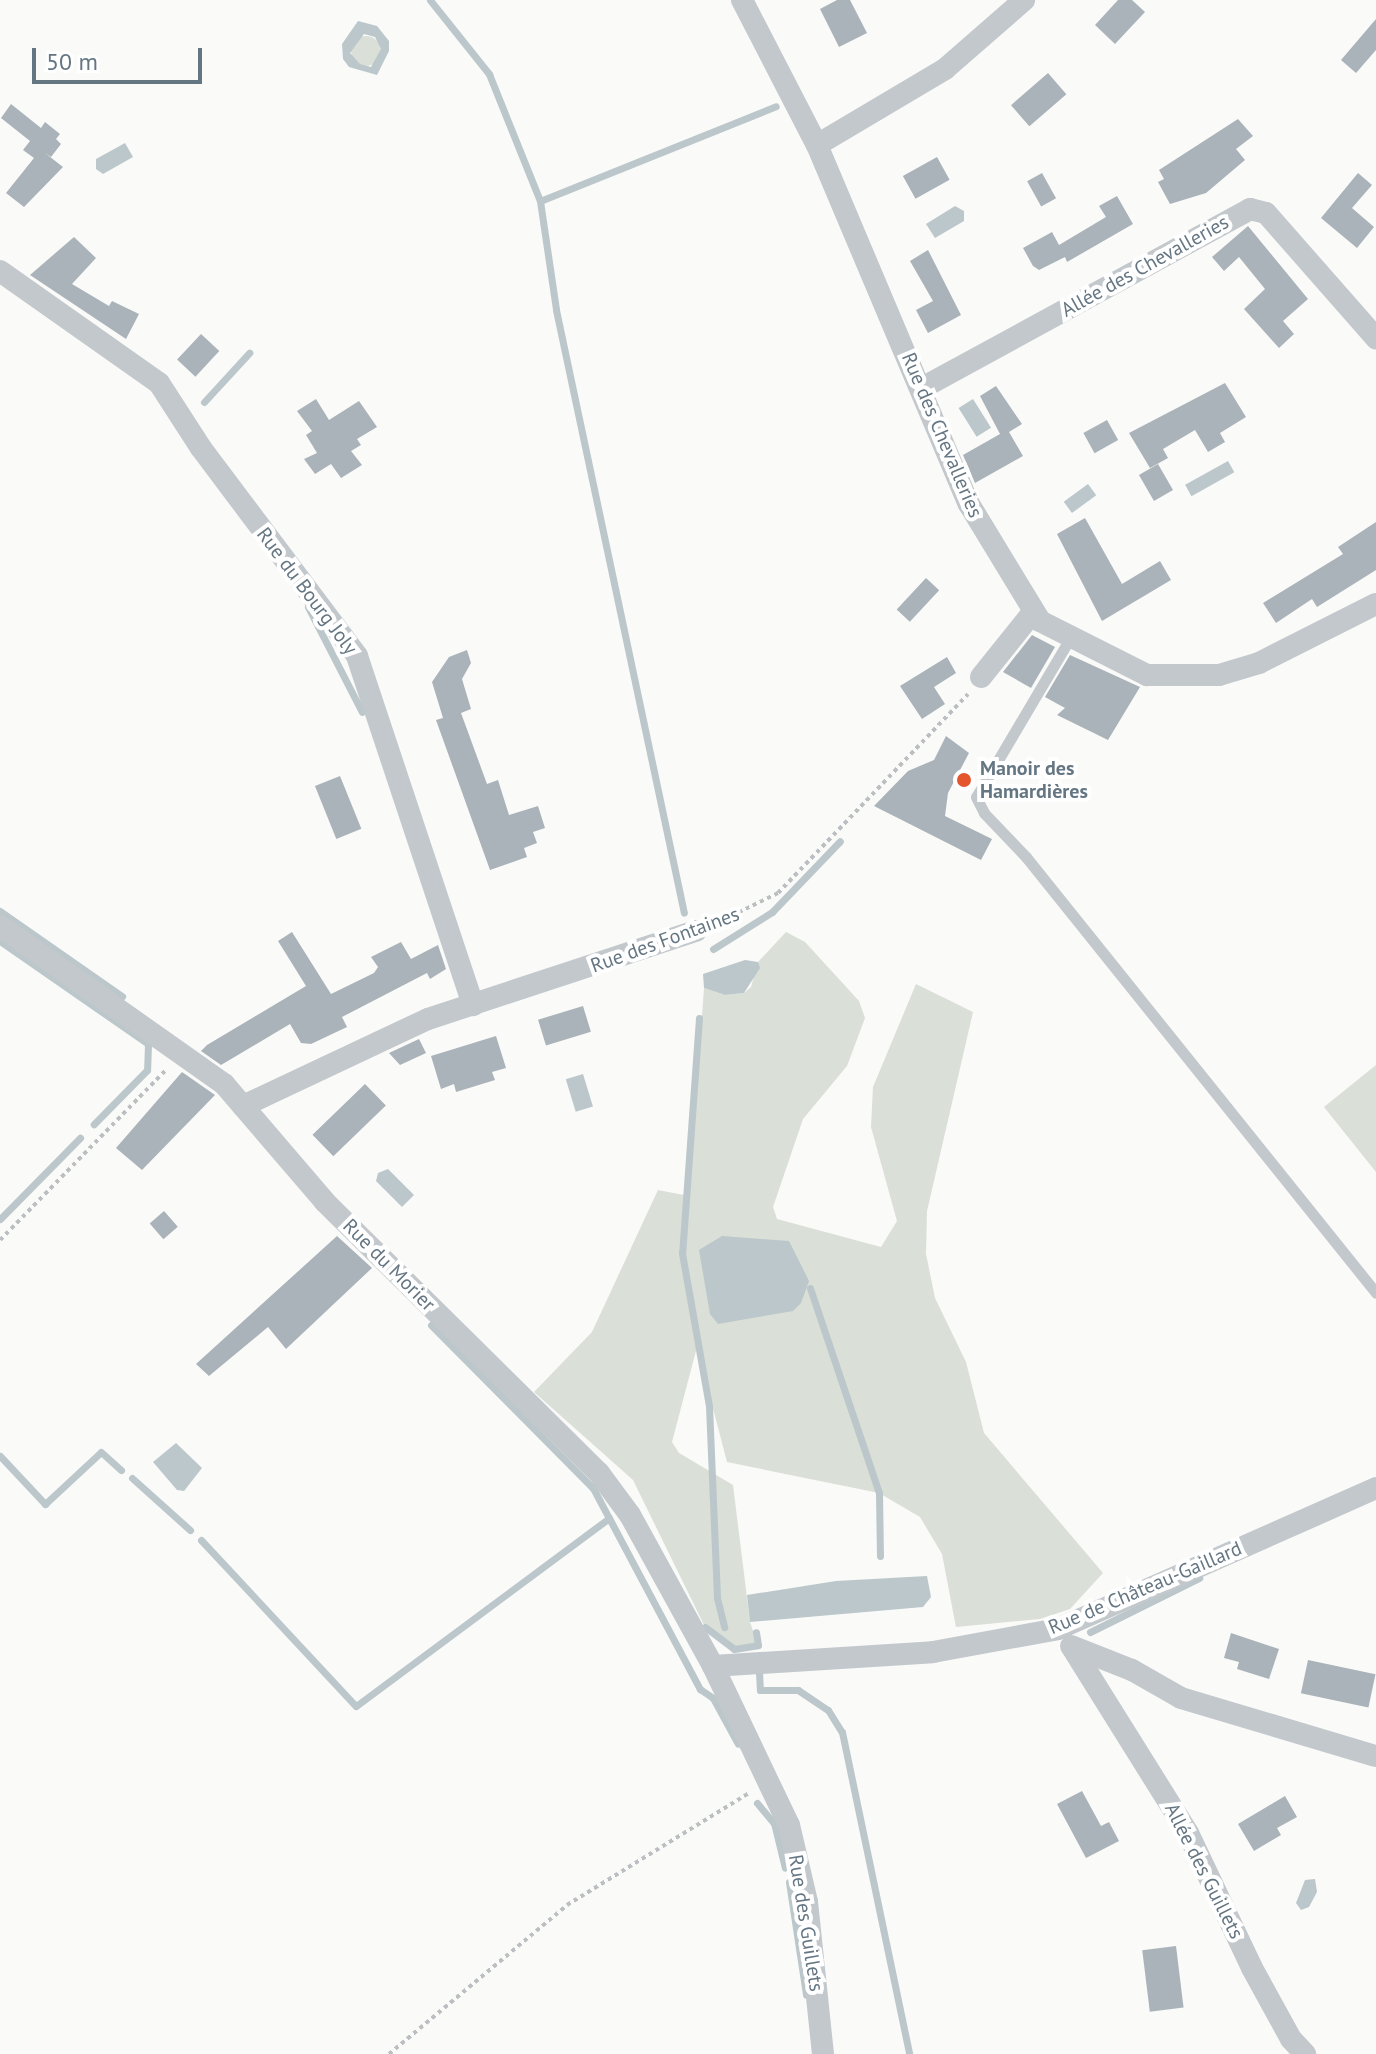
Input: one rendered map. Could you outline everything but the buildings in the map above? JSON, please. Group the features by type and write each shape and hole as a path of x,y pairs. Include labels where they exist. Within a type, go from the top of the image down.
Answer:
{"street":[{"name":"Rue des Chevalleries","path":"742,0 817,145 969,504 1033,612 1069,640 1147,675 1219,675 1259,663 1376,604"},
{"path":"817,145 945,69 1024,0"},
{"name":"Allée des Chevalleries","path":"922,388 1250,209 1266,213 1376,338"},
{"name":"Rue du Bourg Joly","path":"0,271 159,383 201,448 357,656 473,1005"},
{"path":"981,677 1033,612"},
{"name":"Rue du Morier","path":"0,926 224,1084 325,1202 599,1473 648,1543 713,1666"},
{"name":"Rue des Fontaines","path":"243,1106 428,1019 696,931"},
{"name":"Rue de Château-Gaillard","path":"713,1666 933,1652 1058,1629 1376,1488"},
{"name":"Allée des Guillets","path":"1058,1629 1188,1833 1252,1968 1291,2039 1305,2054"},
{"path":"1073,1649 1239,1719 1376,1756"},
{"name":"Rue des Guillets","path":"713,1666 789,1825 807,1902 823,2054"}],"lane":[{"path":"1069,640 976,797 1376,1293"}],"path":[{"name":"Rue des Fontaines","path":"696,931 778,893 952,714 981,677"},
{"path":"0,1240 181,1054"},
{"path":"389,2054 567,1905 655,1846 770,1781"}],"shaded area":[{"path":"358,21 377,26 389,41 389,51 377,75 349,67 343,59 342,44","holes":["364,34 375,37 381,49 371,67 360,64 350,53"]},
{"path":"366,36 377,40 381,51 377,62 366,66 355,62 351,51 355,40"},
{"path":"125,143 133,157 103,174 96,169 96,159"},
{"path":"955,206 964,211 964,221 935,238 926,224"},
{"path":"973,399 991,428 977,437 959,408"},
{"path":"1228,461 1234,472 1191,496 1185,485"},
{"path":"1088,484 1096,495 1072,513 1064,502"},
{"path":"786,932 805,942 859,1001 865,1018 847,1066 803,1119 773,1207 777,1219 881,1247 897,1221 871,1127 873,1087 916,984 973,1012 927,1211 926,1254 935,1298 966,1362 984,1433 1103,1573 1070,1609 1040,1619 956,1627 942,1554 920,1517 879,1493 727,1462 697,1347 672,1442 679,1453 733,1485 750,1622 758,1645 734,1649 705,1627 633,1480 534,1392 592,1332 658,1190 689,1196 704,988 725,995 744,993 751,987 758,962"},
{"path":"745,960 758,962 760,968 744,993 725,995 704,988 703,974"},
{"path":"1376,1065 1376,1172 1324,1107"},
{"path":"583,1074 593,1107 576,1112 566,1079"},
{"path":"388,1169 414,1195 402,1207 376,1181 378,1173"},
{"path":"722,1236 789,1241 809,1281 801,1303 793,1311 718,1324 710,1314 699,1250"},
{"path":"176,1443 202,1468 184,1491 177,1490 153,1462"},
{"path":"927,1576 931,1597 923,1607 750,1622 747,1595 836,1581"},
{"path":"1315,1879 1317,1892 1309,1907 1301,1910 1296,1903 1305,1880"}],"waterway":[{"path":"430,0 489,74 540,201 556,310 684,913"},
{"path":"540,201 776,106"},
{"path":"204,402 249,353"},
{"path":"308,607 362,712"},
{"path":"713,949 772,912 840,841"},
{"path":"0,911 122,996"},
{"path":"0,941 148,1044 147,1070 94,1124"},
{"path":"699,1018 682,1253 709,1406 717,1598 724,1627"},
{"path":"0,1219 80,1138"},
{"path":"810,1288 879,1493 880,1556"},
{"path":"431,1325 593,1488 609,1518"},
{"path":"0,1456 45,1504 101,1452 121,1470"},
{"path":"132,1478 190,1530"},
{"path":"201,1540 356,1706 609,1518 700,1689 713,1698 738,1744"},
{"path":"1090,1632 1199,1578"},
{"path":"705,1627 734,1649 758,1645 756,1632"},
{"path":"759,1672 760,1690 798,1690 828,1710 842,1732 909,2054"},
{"path":"757,1803 774,1823 785,1868"},
{"path":"789,1882 806,1995"}],"place":[{"name":"Manoir des Hamardières","path":"964,780"}]}
